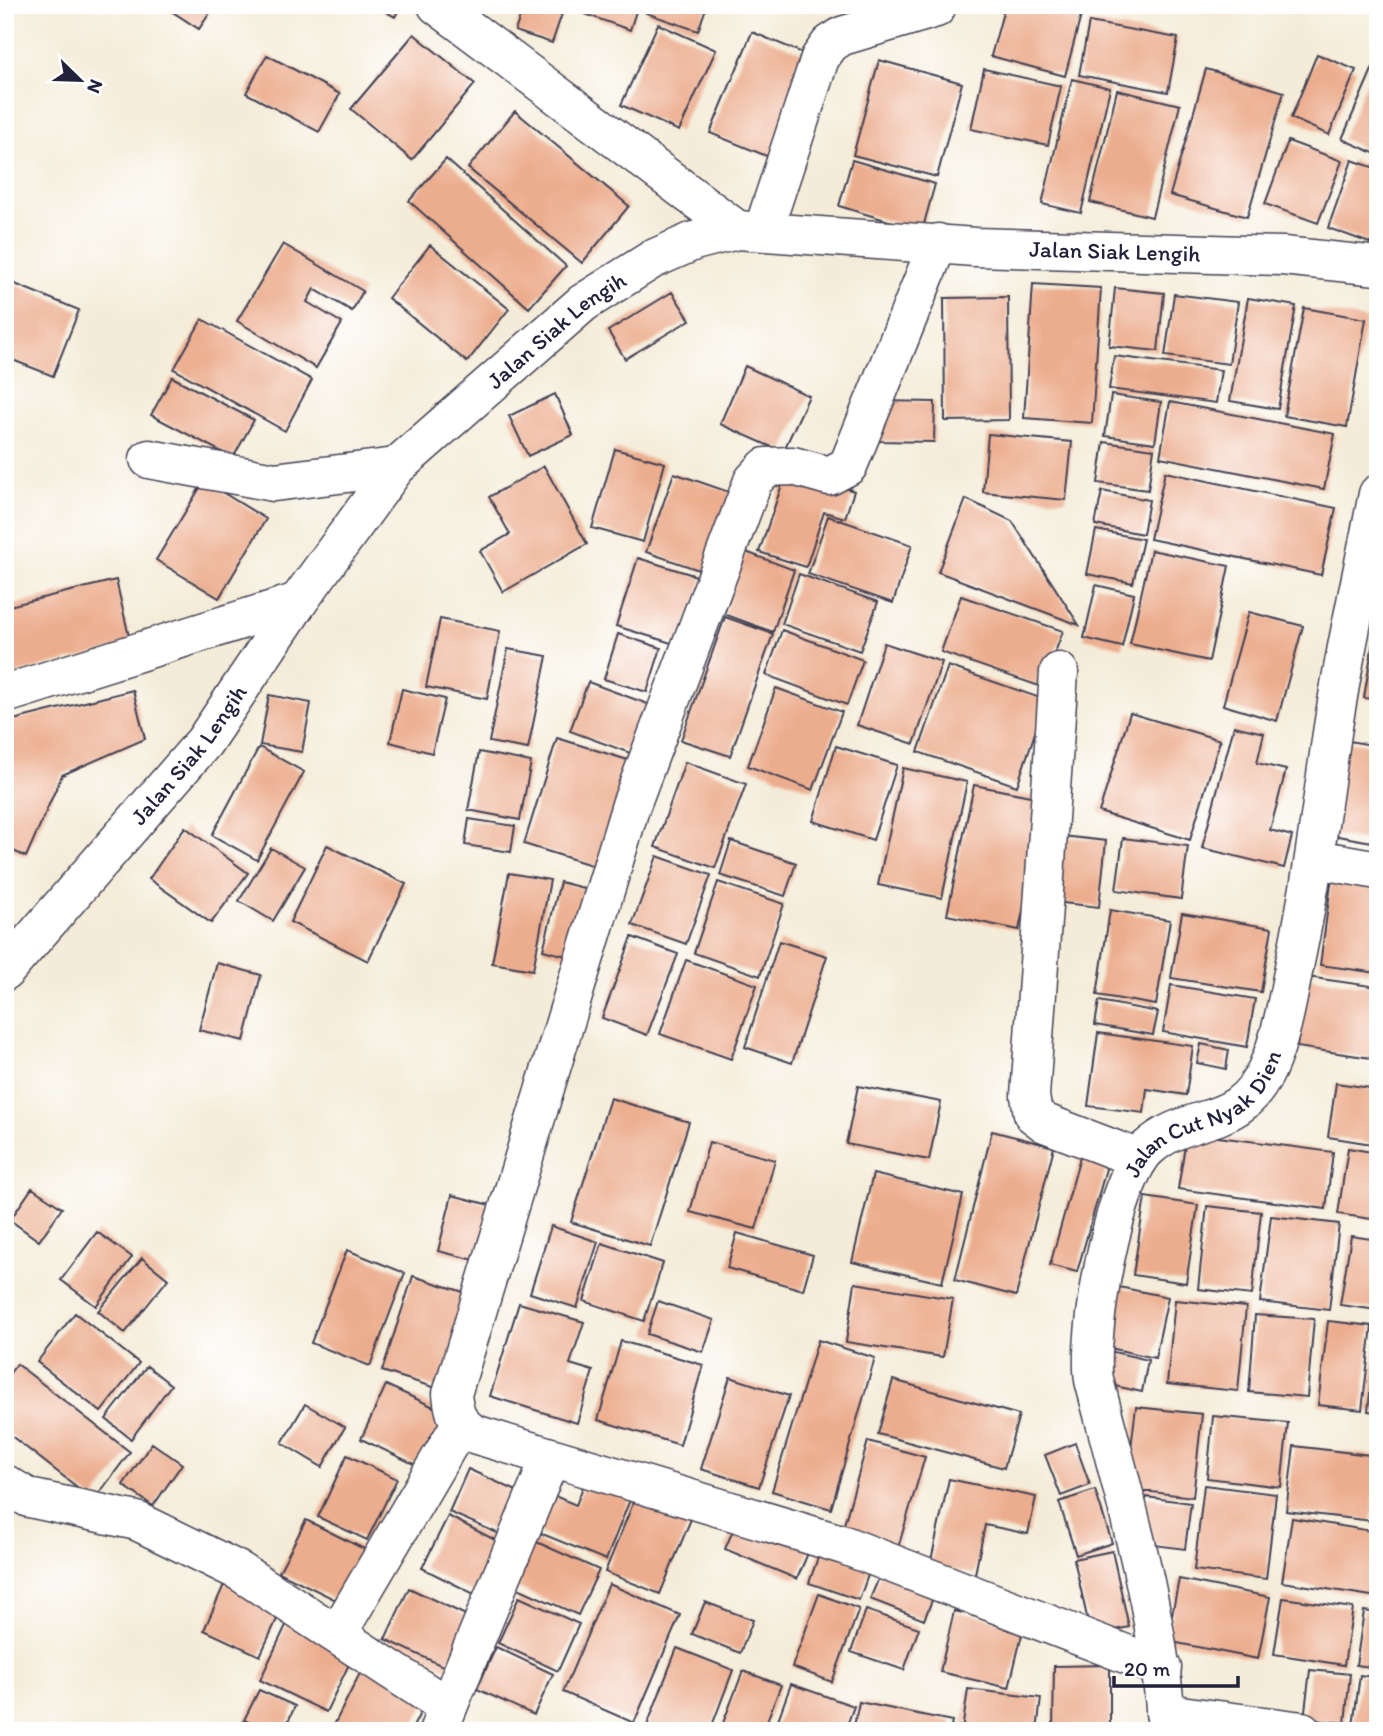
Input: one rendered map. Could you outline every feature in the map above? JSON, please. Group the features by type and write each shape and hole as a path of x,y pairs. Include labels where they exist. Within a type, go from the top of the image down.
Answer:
{"street":[{"path":"437,5 750,231 820,58 830,44 842,36 936,8"},
{"name":"Jalan Siak Lengih","path":"5,971 204,742 298,602 397,467 583,303 653,258 694,241 750,231 1053,251 1283,257 1378,265"},
{"path":"938,243 848,466 829,476 793,466 766,467 753,481 631,805 452,1394 454,1412 460,1425 474,1434 550,1459 845,1545 1162,1668"},
{"path":"149,459 274,482 397,467"},
{"name":"Jalan Cut Nyak Dien","path":"1166,1722 1162,1668 1151,1608 1091,1361 1095,1320 1117,1212 1139,1159 1158,1141 1225,1115 1243,1104 1255,1091 1268,1068 1286,1009 1316,859 1329,751 1378,494"},
{"path":"5,694 298,602"},
{"path":"1059,672 1031,1105 1033,1114 1045,1123 1139,1159"},
{"path":"1316,859 1378,870"},
{"path":"338,1633 460,1425"},
{"path":"5,1484 29,1498 137,1521 239,1571 338,1633 443,1719 550,1459"},
{"path":"1166,1722 1302,1731"}],"building":[{"path":"162,5 215,5 199,29"},
{"path":"373,5 401,5 395,17"},
{"path":"524,5 565,5 552,43 515,31"},
{"path":"585,5 638,5 630,30 582,13"},
{"path":"649,5 707,5 698,31 646,13"},
{"path":"1005,5 1059,5 1082,12 1065,76 991,56"},
{"path":"1089,22 1178,38 1168,92 1079,75"},
{"path":"658,24 716,50 679,131 621,105"},
{"path":"752,32 815,58 774,159 710,133"},
{"path":"414,34 475,84 412,160 351,109"},
{"path":"1317,54 1356,70 1329,135 1291,118"},
{"path":"267,55 340,94 319,132 246,93"},
{"path":"1378,56 1378,155 1342,139"},
{"path":"879,60 962,83 937,177 853,155"},
{"path":"984,69 1061,86 1048,145 971,129"},
{"path":"1206,69 1284,92 1247,217 1170,195"},
{"path":"1072,79 1110,88 1081,213 1042,204"},
{"path":"1117,90 1180,105 1152,217 1090,202"},
{"path":"515,111 629,206 582,263 468,168"},
{"path":"1288,141 1342,161 1318,223 1265,204"},
{"path":"446,159 566,266 529,308 409,201"},
{"path":"852,160 935,184 922,231 839,206"},
{"path":"1352,160 1378,169 1378,246 1328,228"},
{"path":"283,244 363,291 352,311 314,289 307,302 342,323 316,368 237,321"},
{"path":"430,245 509,309 467,362 388,298"},
{"path":"5,280 79,310 53,376 5,357"},
{"path":"1033,284 1101,288 1092,423 1024,418"},
{"path":"1115,288 1164,293 1158,351 1109,346"},
{"path":"672,292 690,320 625,359 608,331"},
{"path":"1174,294 1238,302 1229,364 1165,356"},
{"path":"1008,297 1009,420 945,421 944,298"},
{"path":"1248,298 1296,306 1278,409 1230,401"},
{"path":"1304,308 1366,319 1347,427 1284,416"},
{"path":"202,319 312,380 285,431 174,369"},
{"path":"1114,356 1221,370 1216,403 1109,389"},
{"path":"745,366 809,396 783,452 720,424"},
{"path":"172,377 254,420 233,458 151,415"},
{"path":"555,394 573,435 528,456 509,416"},
{"path":"1111,395 1161,402 1155,443 1105,436"},
{"path":"879,401 935,402 934,442 878,441"},
{"path":"1170,402 1335,434 1324,489 1160,457"},
{"path":"988,434 1072,442 1066,500 983,492"},
{"path":"1104,442 1154,449 1148,490 1098,483"},
{"path":"615,449 665,463 643,542 592,528"},
{"path":"544,466 587,544 503,592 480,551 510,534 489,497"},
{"path":"787,470 854,491 845,518 824,512 806,567 759,552"},
{"path":"1165,472 1336,508 1321,575 1150,539"},
{"path":"674,473 732,493 705,572 646,552"},
{"path":"204,481 266,519 219,598 156,560"},
{"path":"1102,491 1149,500 1143,534 1095,525"},
{"path":"966,499 1012,521 1079,625 938,572"},
{"path":"828,516 912,545 893,603 808,574"},
{"path":"1096,530 1143,539 1133,583 1087,574"},
{"path":"1151,550 1229,566 1209,661 1130,644"},
{"path":"746,552 794,570 773,632 724,614"},
{"path":"638,558 703,578 681,646 616,626"},
{"path":"799,574 878,602 860,651 782,624"},
{"path":"116,580 131,645 5,676 5,607"},
{"path":"1096,585 1134,594 1122,647 1084,638"},
{"path":"961,596 1063,631 1042,687 941,652"},
{"path":"1249,612 1303,626 1277,721 1223,705"},
{"path":"725,617 773,634 730,756 681,740"},
{"path":"440,619 500,631 487,699 426,687"},
{"path":"1378,623 1378,700 1364,698"},
{"path":"782,630 863,660 847,705 766,675"},
{"path":"618,634 661,648 647,692 604,679"},
{"path":"884,643 942,662 914,744 857,725"},
{"path":"508,649 547,656 528,749 489,742"},
{"path":"948,666 1046,700 1017,786 918,752"},
{"path":"588,682 656,707 638,756 570,731"},
{"path":"776,688 842,712 813,790 748,766"},
{"path":"402,689 445,699 432,753 390,742"},
{"path":"133,690 145,739 62,775 26,857 5,847 5,722"},
{"path":"269,695 311,703 302,752 260,745"},
{"path":"1130,713 1220,740 1190,840 1099,812"},
{"path":"1234,726 1264,733 1257,763 1286,770 1270,830 1292,836 1284,868 1202,848"},
{"path":"557,738 634,762 601,868 524,844"},
{"path":"1343,740 1378,746 1378,843 1326,834"},
{"path":"836,746 897,765 873,840 813,821"},
{"path":"259,747 304,772 257,860 212,835"},
{"path":"479,752 531,762 520,820 468,810"},
{"path":"685,762 746,784 715,868 655,847"},
{"path":"903,768 967,782 942,898 878,885"},
{"path":"974,785 1046,799 1019,930 947,915"},
{"path":"469,819 515,826 511,852 465,845"},
{"path":"185,827 248,873 211,923 149,879"},
{"path":"1062,836 1106,841 1099,907 1054,902"},
{"path":"1123,838 1188,846 1181,899 1116,890"},
{"path":"731,841 796,863 785,896 720,875"},
{"path":"327,845 406,884 368,961 290,922"},
{"path":"271,848 305,867 273,921 239,901"},
{"path":"657,856 711,875 686,944 632,925"},
{"path":"509,873 550,880 533,970 492,963"},
{"path":"1332,877 1378,884 1378,973 1320,965"},
{"path":"560,882 595,891 578,959 543,950"},
{"path":"718,882 784,904 760,976 694,953"},
{"path":"1110,910 1170,920 1156,1005 1097,995"},
{"path":"1182,913 1272,928 1261,992 1171,978"},
{"path":"632,937 678,954 647,1035 602,1018"},
{"path":"779,941 827,956 792,1063 745,1047"},
{"path":"686,960 757,985 731,1059 660,1034"},
{"path":"217,963 261,975 244,1041 199,1030"},
{"path":"1307,977 1378,987 1378,1059 1297,1047"},
{"path":"1171,985 1255,999 1247,1047 1163,1032"},
{"path":"1099,1001 1158,1012 1153,1035 1095,1025"},
{"path":"1098,1033 1193,1046 1186,1095 1147,1089 1144,1113 1088,1106"},
{"path":"1201,1044 1229,1050 1226,1069 1197,1063"},
{"path":"1336,1083 1378,1089 1378,1145 1328,1137"},
{"path":"858,1086 941,1102 929,1160 846,1144"},
{"path":"610,1098 689,1122 650,1246 571,1222"},
{"path":"992,1131 1054,1147 1016,1296 955,1280"},
{"path":"1187,1133 1333,1152 1326,1209 1178,1189"},
{"path":"709,1142 775,1160 756,1229 690,1212"},
{"path":"1348,1148 1378,1153 1378,1220 1338,1214"},
{"path":"1082,1150 1109,1158 1077,1272 1050,1265"},
{"path":"873,1174 963,1195 942,1283 852,1262"},
{"path":"32,1188 62,1208 39,1241 10,1220"},
{"path":"452,1195 501,1208 487,1263 438,1251"},
{"path":"1145,1197 1198,1205 1186,1283 1133,1275"},
{"path":"1207,1206 1261,1212 1252,1295 1198,1289"},
{"path":"1271,1216 1339,1224 1329,1310 1260,1302"},
{"path":"551,1226 598,1242 577,1308 530,1293"},
{"path":"97,1232 132,1257 96,1306 61,1280"},
{"path":"737,1233 813,1255 803,1290 727,1268"},
{"path":"1351,1236 1378,1240 1378,1310 1340,1305"},
{"path":"602,1243 663,1263 644,1321 584,1301"},
{"path":"347,1250 405,1273 370,1366 311,1343"},
{"path":"142,1258 168,1279 125,1333 98,1311"},
{"path":"413,1276 473,1295 442,1390 382,1371"},
{"path":"855,1283 953,1299 943,1357 846,1342"},
{"path":"1114,1286 1168,1297 1155,1358 1101,1346"},
{"path":"1175,1300 1246,1307 1238,1391 1167,1384"},
{"path":"658,1301 714,1320 703,1352 647,1334"},
{"path":"519,1303 584,1322 570,1364 593,1371 577,1423 490,1396"},
{"path":"75,1313 139,1363 101,1412 37,1362"},
{"path":"1255,1315 1314,1319 1307,1397 1249,1392"},
{"path":"1328,1321 1372,1326 1362,1410 1318,1405"},
{"path":"818,1340 875,1358 831,1509 772,1491"},
{"path":"621,1341 703,1365 680,1445 598,1420"},
{"path":"1378,1344 1378,1412 1368,1411"},
{"path":"1105,1350 1148,1360 1142,1392 1097,1382"},
{"path":"17,1364 130,1452 94,1500 5,1431 5,1379"},
{"path":"147,1366 171,1385 131,1439 106,1419"},
{"path":"730,1377 789,1396 759,1487 701,1469"},
{"path":"893,1380 1019,1415 1004,1468 878,1434"},
{"path":"386,1385 449,1414 424,1469 361,1439"},
{"path":"305,1404 345,1427 322,1467 282,1443"},
{"path":"1136,1407 1202,1414 1193,1497 1126,1489"},
{"path":"1213,1416 1288,1423 1281,1487 1207,1478"},
{"path":"868,1441 925,1457 897,1551 841,1535"},
{"path":"152,1443 182,1464 153,1506 123,1485"},
{"path":"1075,1443 1090,1485 1061,1496 1045,1455"},
{"path":"1294,1446 1378,1456 1372,1521 1286,1511"},
{"path":"347,1455 397,1479 367,1540 318,1517"},
{"path":"468,1469 530,1497 511,1539 449,1512"},
{"path":"588,1474 633,1492 606,1560 535,1531 550,1494 576,1505"},
{"path":"949,1479 1036,1497 1028,1534 985,1525 975,1574 930,1565"},
{"path":"1204,1485 1276,1494 1266,1579 1194,1570"},
{"path":"1095,1490 1112,1543 1076,1555 1059,1502"},
{"path":"636,1496 691,1519 660,1594 605,1572"},
{"path":"1146,1497 1191,1503 1185,1549 1139,1543"},
{"path":"448,1516 509,1547 482,1598 422,1568"},
{"path":"739,1516 811,1546 797,1579 725,1549"},
{"path":"1292,1518 1378,1532 1378,1597 1282,1582"},
{"path":"306,1520 374,1554 348,1606 279,1572"},
{"path":"530,1539 599,1570 578,1615 509,1584"},
{"path":"822,1546 872,1564 859,1600 809,1583"},
{"path":"1112,1551 1129,1627 1091,1635 1074,1559"},
{"path":"883,1568 937,1588 924,1620 870,1599"},
{"path":"1179,1579 1270,1597 1258,1659 1167,1641"},
{"path":"226,1580 283,1606 260,1656 204,1630"},
{"path":"609,1584 680,1615 634,1723 563,1692"},
{"path":"409,1588 472,1618 449,1669 385,1639"},
{"path":"819,1594 859,1609 832,1682 792,1667"},
{"path":"519,1597 579,1624 558,1671 498,1643"},
{"path":"1283,1598 1353,1608 1344,1665 1274,1654"},
{"path":"705,1602 753,1620 740,1653 692,1634"},
{"path":"866,1610 919,1628 904,1670 851,1652"},
{"path":"954,1611 1024,1626 1009,1688 940,1672"},
{"path":"1364,1611 1378,1613 1378,1668 1356,1665"},
{"path":"288,1621 355,1652 326,1712 260,1680"},
{"path":"496,1647 553,1674 534,1715 477,1689"},
{"path":"677,1648 733,1670 710,1731 645,1731"},
{"path":"1110,1665 1110,1731 1053,1731 1054,1666"},
{"path":"363,1667 427,1699 411,1731 340,1731 333,1727"},
{"path":"1310,1670 1350,1674 1345,1723 1304,1719"},
{"path":"743,1671 781,1685 763,1731 720,1731"},
{"path":"1360,1675 1378,1678 1378,1730 1353,1726"},
{"path":"791,1684 854,1706 845,1731 774,1731"},
{"path":"968,1689 1041,1698 1037,1731 962,1731"},
{"path":"259,1690 295,1706 284,1731 269,1731 244,1720"},
{"path":"859,1702 952,1721 950,1731 853,1731"}]}
